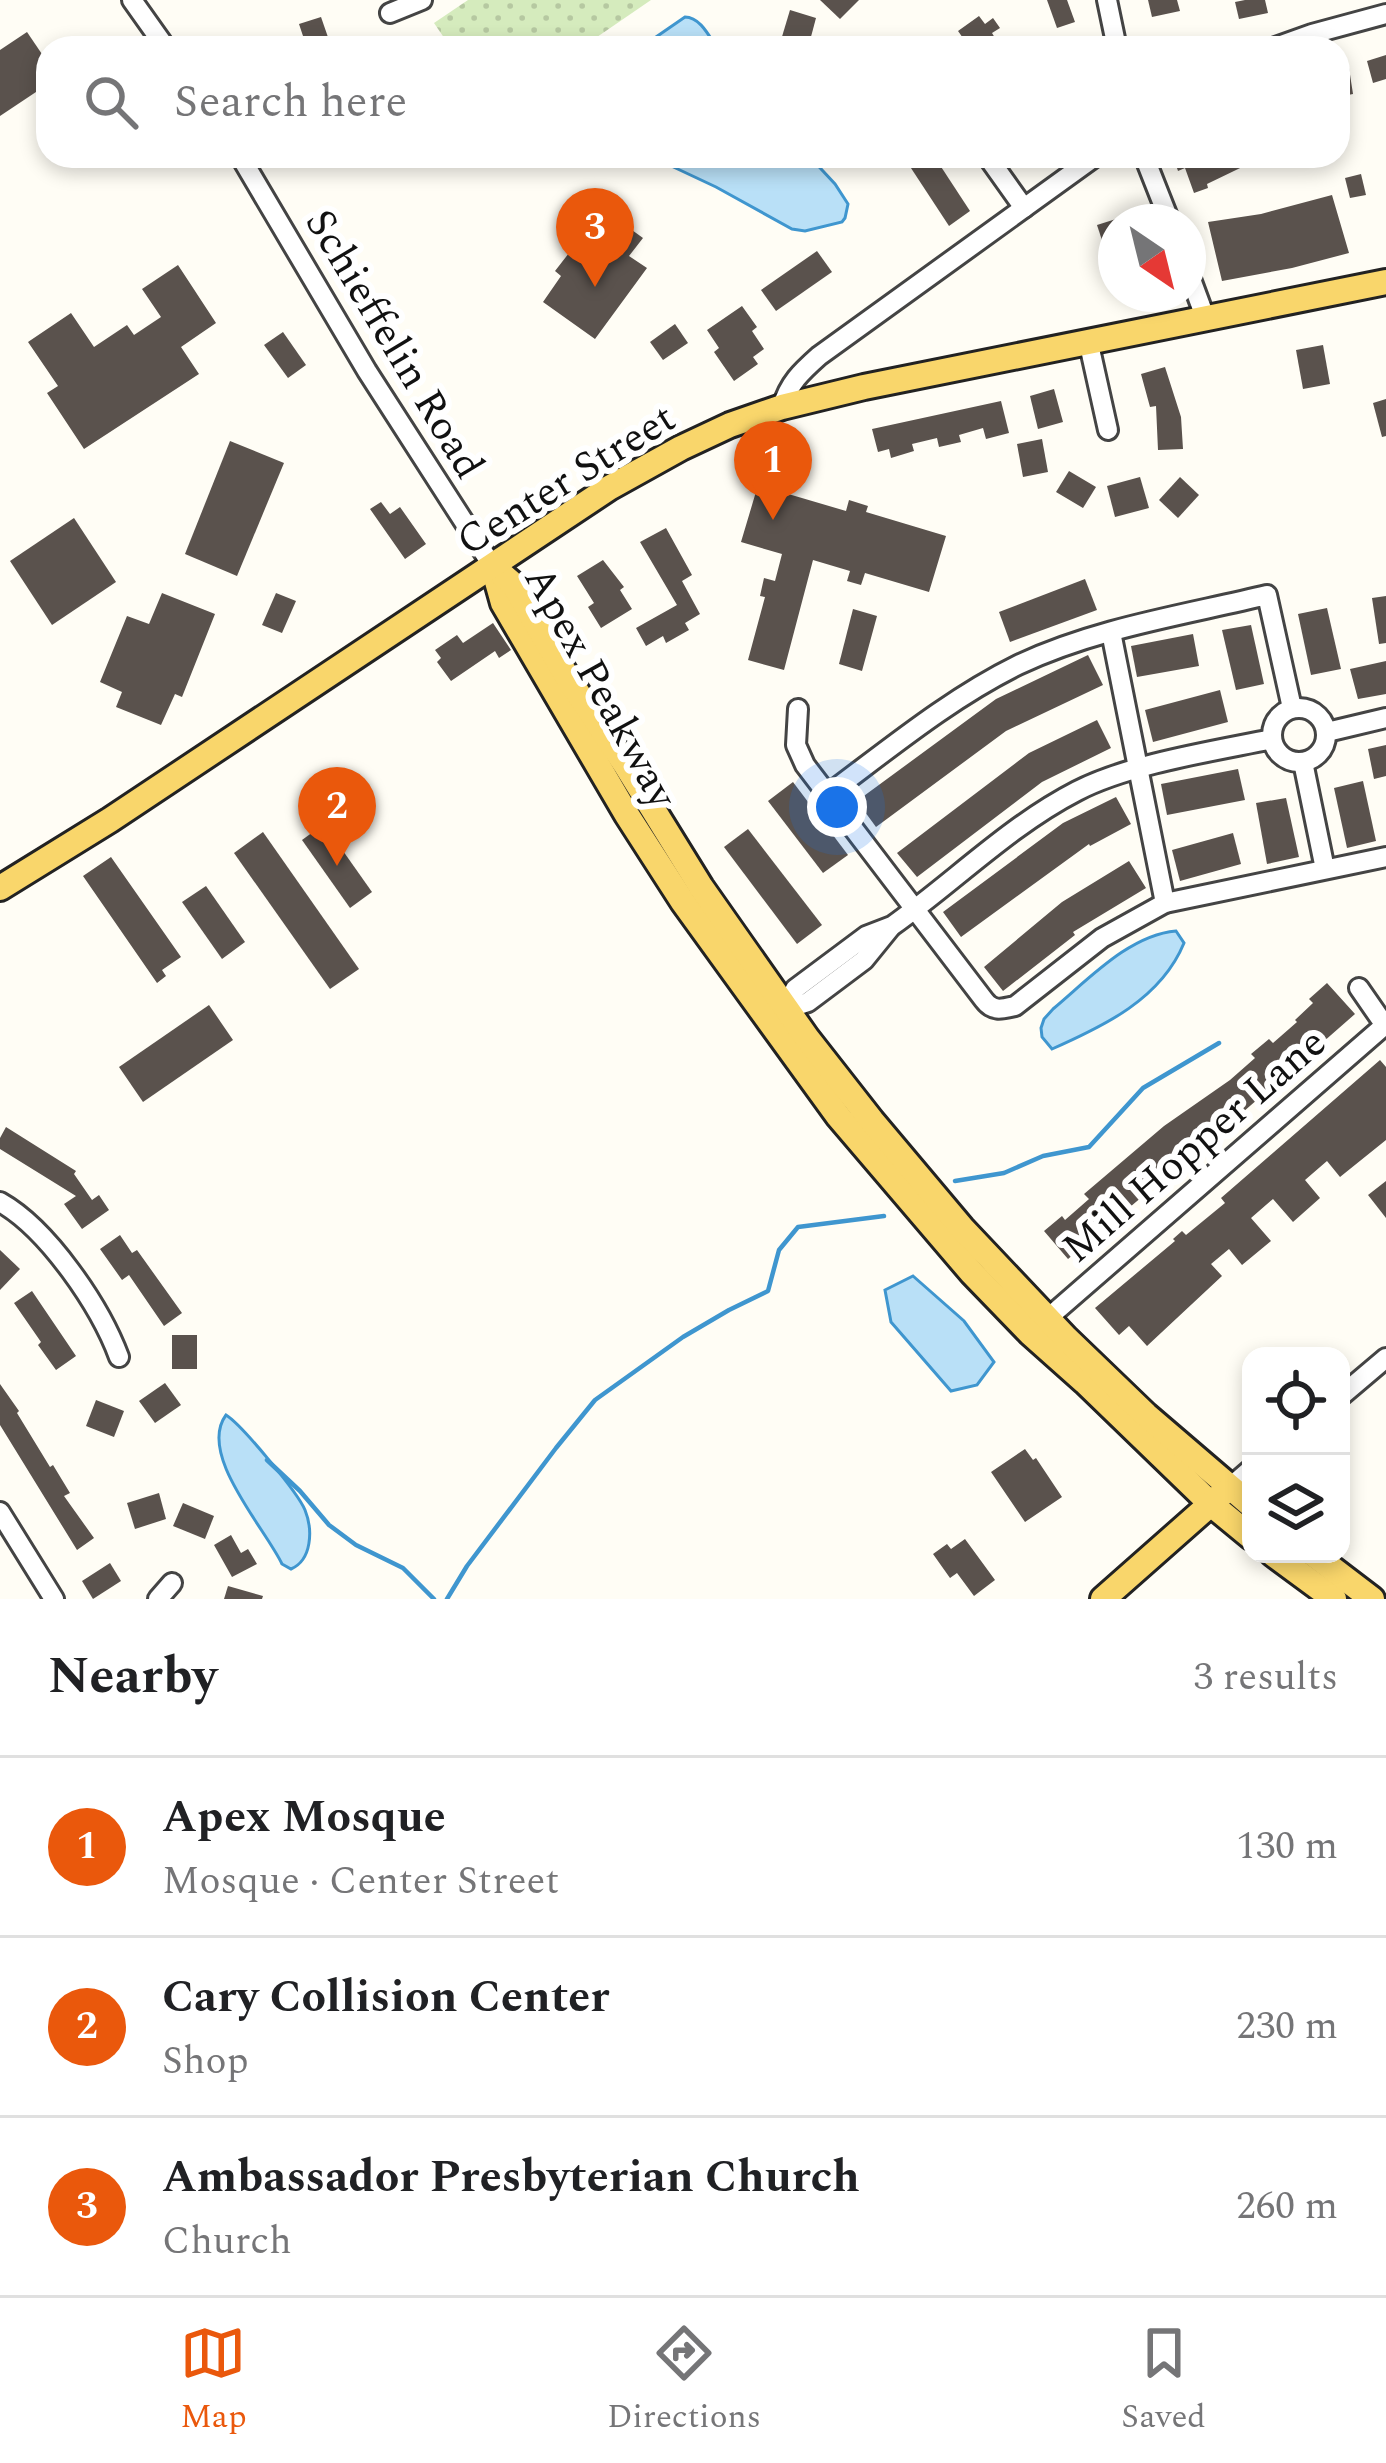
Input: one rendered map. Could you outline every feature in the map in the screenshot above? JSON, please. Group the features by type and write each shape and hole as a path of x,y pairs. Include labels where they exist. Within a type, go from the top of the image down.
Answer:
{"main road":[{"name":"Center Street","path":"0,888 110,820 583,504 730,425 782,407 1088,340 1386,282"},
{"name":"Apex Peakway","path":"493,567 503,603 617,799 682,902 777,1014 838,1116 1030,1334 1220,1496 1242,1502"},
{"name":"Apex Peakway","path":"777,1014 807,1038 962,1228 1220,1496 1242,1525"},
{"path":"1102,1599 1220,1496"},
{"path":"1285,1563 1334,1599"},
{"path":"1324,1563 1372,1599"}],"street":[{"path":"132,0 158,36"},
{"path":"390,13 422,0"},
{"path":"1107,0 1114,36"},
{"path":"1347,0 1352,22"},
{"path":"1309,36 1386,14"},
{"name":"Schieffelin Road","path":"247,168 367,371 493,567"},
{"path":"996,168 1024,208"},
{"path":"782,407 797,375 819,356 1079,168"},
{"path":"1149,168 1163,204"},
{"path":"1203,312 1205,317"},
{"path":"1088,340 1108,430"},
{"path":"827,795 940,711 1042,655 1111,632 1267,596 1292,708"},
{"path":"1111,632 1165,903"},
{"path":"1292,708 1315,712 1327,732 1318,755 1303,762 1280,754 1272,731 1279,717 1292,708"},
{"path":"798,709 796,745 805,765 988,1006 1000,1010 1015,1006 1102,938 1165,903 1386,857"},
{"path":"1327,732 1386,718"},
{"path":"777,1014 795,989 866,936 892,926 1054,804 1108,778 1273,740"},
{"path":"1303,762 1325,869"},
{"path":"1359,988 1386,1026"},
{"name":"Mill Hopper Lane","path":"1048,1318 1386,1026"},
{"path":"0,1202 46,1240 109,1328 119,1357"},
{"path":"1350,1388 1386,1358"},
{"path":"1220,1496 1242,1477"},
{"path":"2,1520 54,1599"},
{"path":"158,1599 172,1583"}],"green space":[{"path":"468,0 651,0 598,36 443,36 434,23"}],"water":[{"path":"685,17 700,24 708,36 657,36"},
{"path":"676,168 820,168 848,204 842,222 805,231 792,229"},
{"path":"1176,931 1184,943 1174,963 1146,995 1111,1020 1052,1049 1041,1028 1053,1009 1126,950"},
{"path":"913,1276 964,1321 994,1362 977,1385 951,1391 891,1322 885,1290"},
{"path":"226,1415 269,1460 305,1510 309,1544 303,1559 291,1569 282,1564 226,1470 219,1431"}],"building":[{"path":"820,0 859,0 840,19"},
{"path":"1047,0 1067,0 1075,22 1057,28"},
{"path":"1148,0 1177,0 1180,11 1152,17"},
{"path":"1265,0 1268,13 1239,19 1235,2"},
{"path":"790,10 816,18 811,36 782,36"},
{"path":"979,16 985,24 993,18 1000,28 994,36 962,36 958,31"},
{"path":"321,17 328,36 303,36 299,24"},
{"path":"27,32 36,45 36,92 0,116 0,50"},
{"path":"1386,55 1386,79 1373,83 1367,61"},
{"path":"911,168 942,168 970,211 949,226"},
{"path":"1185,168 1240,168 1207,184 1208,188 1194,193"},
{"path":"1361,174 1366,195 1350,198 1345,178"},
{"path":"1332,195 1349,253 1222,281 1208,222"},
{"path":"625,225 643,238 629,256 647,268 595,339 543,302 561,276 555,271 569,253 575,258 594,231 612,244"},
{"path":"817,251 832,272 776,311 761,290"},
{"path":"178,265 216,323 181,347 199,374 84,449 47,393 58,386 28,342 71,313 94,347 127,325 134,335 161,317 142,289"},
{"path":"742,306 757,327 752,331 764,349 753,357 758,364 734,381 714,352 719,348 707,330"},
{"path":"675,324 688,343 663,360 650,342"},
{"path":"283,332 306,365 288,378 264,345"},
{"path":"1323,345 1330,384 1303,389 1296,350"},
{"path":"1165,367 1181,417 1183,449 1158,450 1156,406 1150,407 1141,374"},
{"path":"1054,389 1063,422 1038,429 1030,396"},
{"path":"1386,399 1386,436 1382,437 1373,403"},
{"path":"1001,401 1009,433 986,439 983,428 959,435 961,442 939,447 937,438 912,444 914,451 891,458 889,449 878,452 872,429"},
{"path":"1042,439 1048,472 1023,477 1017,444"},
{"path":"230,441 284,463 237,576 185,554"},
{"path":"1069,471 1096,487 1083,508 1056,492"},
{"path":"1140,477 1149,508 1115,517 1107,486"},
{"path":"1180,477 1199,495 1178,518 1159,500"},
{"path":"758,485 846,511 849,500 868,506 866,512 946,536 929,592 865,573 861,585 847,581 850,571 813,560 784,670 748,660 765,597 760,596 764,578 775,581 782,554 741,542"},
{"path":"381,502 390,514 400,507 426,544 405,559 370,509"},
{"path":"74,518 116,582 52,625 10,561"},
{"path":"666,528 692,575 682,581 700,614 685,623 689,630 666,643 663,636 646,646 636,628 677,605 640,542"},
{"path":"603,560 624,587 620,590 632,609 601,628 588,607 594,603 577,576"},
{"path":"1085,579 1097,610 1010,642 999,612"},
{"path":"162,593 215,614 182,697 175,694 161,725 116,707 122,692 100,682 127,616 149,624"},
{"path":"276,593 296,601 282,633 262,625"},
{"path":"1386,596 1386,643 1379,644 1372,598"},
{"path":"1327,608 1341,669 1311,675 1298,614"},
{"path":"853,609 877,616 862,671 839,664"},
{"path":"493,623 511,650 499,658 495,651 451,681 437,662 441,658 435,650 457,635 463,643"},
{"path":"1251,625 1264,684 1236,690 1222,630"},
{"path":"1193,634 1199,666 1137,677 1131,646"},
{"path":"1088,655 1103,685 1006,731 876,827 857,801 996,699"},
{"path":"1386,661 1386,694 1358,699 1350,669"},
{"path":"1220,690 1228,722 1153,742 1145,710"},
{"path":"1097,720 1111,748 1042,782 917,877 897,853 1029,753"},
{"path":"1386,745 1386,776 1374,779 1368,749"},
{"path":"1238,769 1245,800 1167,815 1161,784"},
{"path":"1363,781 1376,841 1347,848 1334,788"},
{"path":"793,782 848,855 823,873 768,801"},
{"path":"1116,797 1131,824 1089,844 961,937 943,912 1063,823"},
{"path":"1286,798 1299,857 1267,864 1256,803"},
{"path":"324,824 372,892 350,908 302,840"},
{"path":"748,829 822,925 797,944 724,847"},
{"path":"263,832 359,969 330,989 234,853"},
{"path":"1233,833 1241,864 1180,881 1172,850"},
{"path":"111,857 181,957 162,970 166,976 157,983 83,876"},
{"path":"1129,861 1146,888 1073,932 1003,991 984,967 1062,902"},
{"path":"206,886 245,942 222,959 182,902"},
{"path":"1327,983 1355,1014 1235,1119 1231,1114 1207,1135 1211,1139 1068,1259 1044,1231 1062,1216 1065,1220 1089,1199 1084,1194 1164,1126 1230,1080 1269,1039 1273,1043 1297,1022 1313,1003 1309,999"},
{"path":"209,1005 233,1040 143,1102 119,1067"},
{"path":"1380,1060 1386,1067 1386,1140 1340,1177 1327,1161 1305,1180 1320,1198 1293,1222 1273,1199 1251,1218 1271,1241 1242,1265 1229,1249 1211,1264 1222,1276 1147,1346 1129,1326 1119,1335 1095,1308 1182,1231 1186,1235 1225,1203 1221,1198"},
{"path":"6,1127 76,1171 92,1200 99,1195 109,1210 82,1229 64,1204 76,1196 0,1149"},
{"path":"1386,1181 1386,1218 1368,1195"},
{"path":"120,1235 132,1253 137,1250 182,1313 164,1326 129,1275 122,1280 100,1249"},
{"path":"0,1250 20,1269 0,1290"},
{"path":"32,1291 76,1356 56,1370 14,1303"},
{"path":"172,1335 197,1335 197,1369 172,1369"},
{"path":"165,1383 181,1405 155,1423 139,1401"},
{"path":"0,1384 70,1493 64,1496 94,1538 77,1550 0,1425"},
{"path":"96,1400 124,1411 114,1437 86,1426"},
{"path":"1025,1449 1062,1497 1025,1522 991,1472"},
{"path":"159,1493 166,1519 135,1529 127,1503"},
{"path":"183,1503 214,1516 205,1539 173,1526"},
{"path":"231,1535 241,1553 248,1549 257,1564 232,1577 214,1545"},
{"path":"965,1539 995,1580 974,1596 957,1573 950,1578 933,1554"},
{"path":"110,1563 121,1581 93,1599 82,1581"},
{"path":"228,1586 263,1596 262,1599 224,1599"}],"waterway":[{"path":"955,1181 1004,1173 1043,1156 1089,1147 1143,1088 1219,1043"},
{"path":"447,1599 467,1566 595,1400 683,1337 768,1291 779,1250 798,1227 884,1216"},
{"path":"267,1460 329,1525 356,1545 403,1568 434,1599"}],"place":[{"name":"Ambassador Presbyterian Church","path":"595,287"},
{"name":"Apex Mosque","path":"773,520"},
{"name":"Cary Collision Center","path":"337,866"}]}
